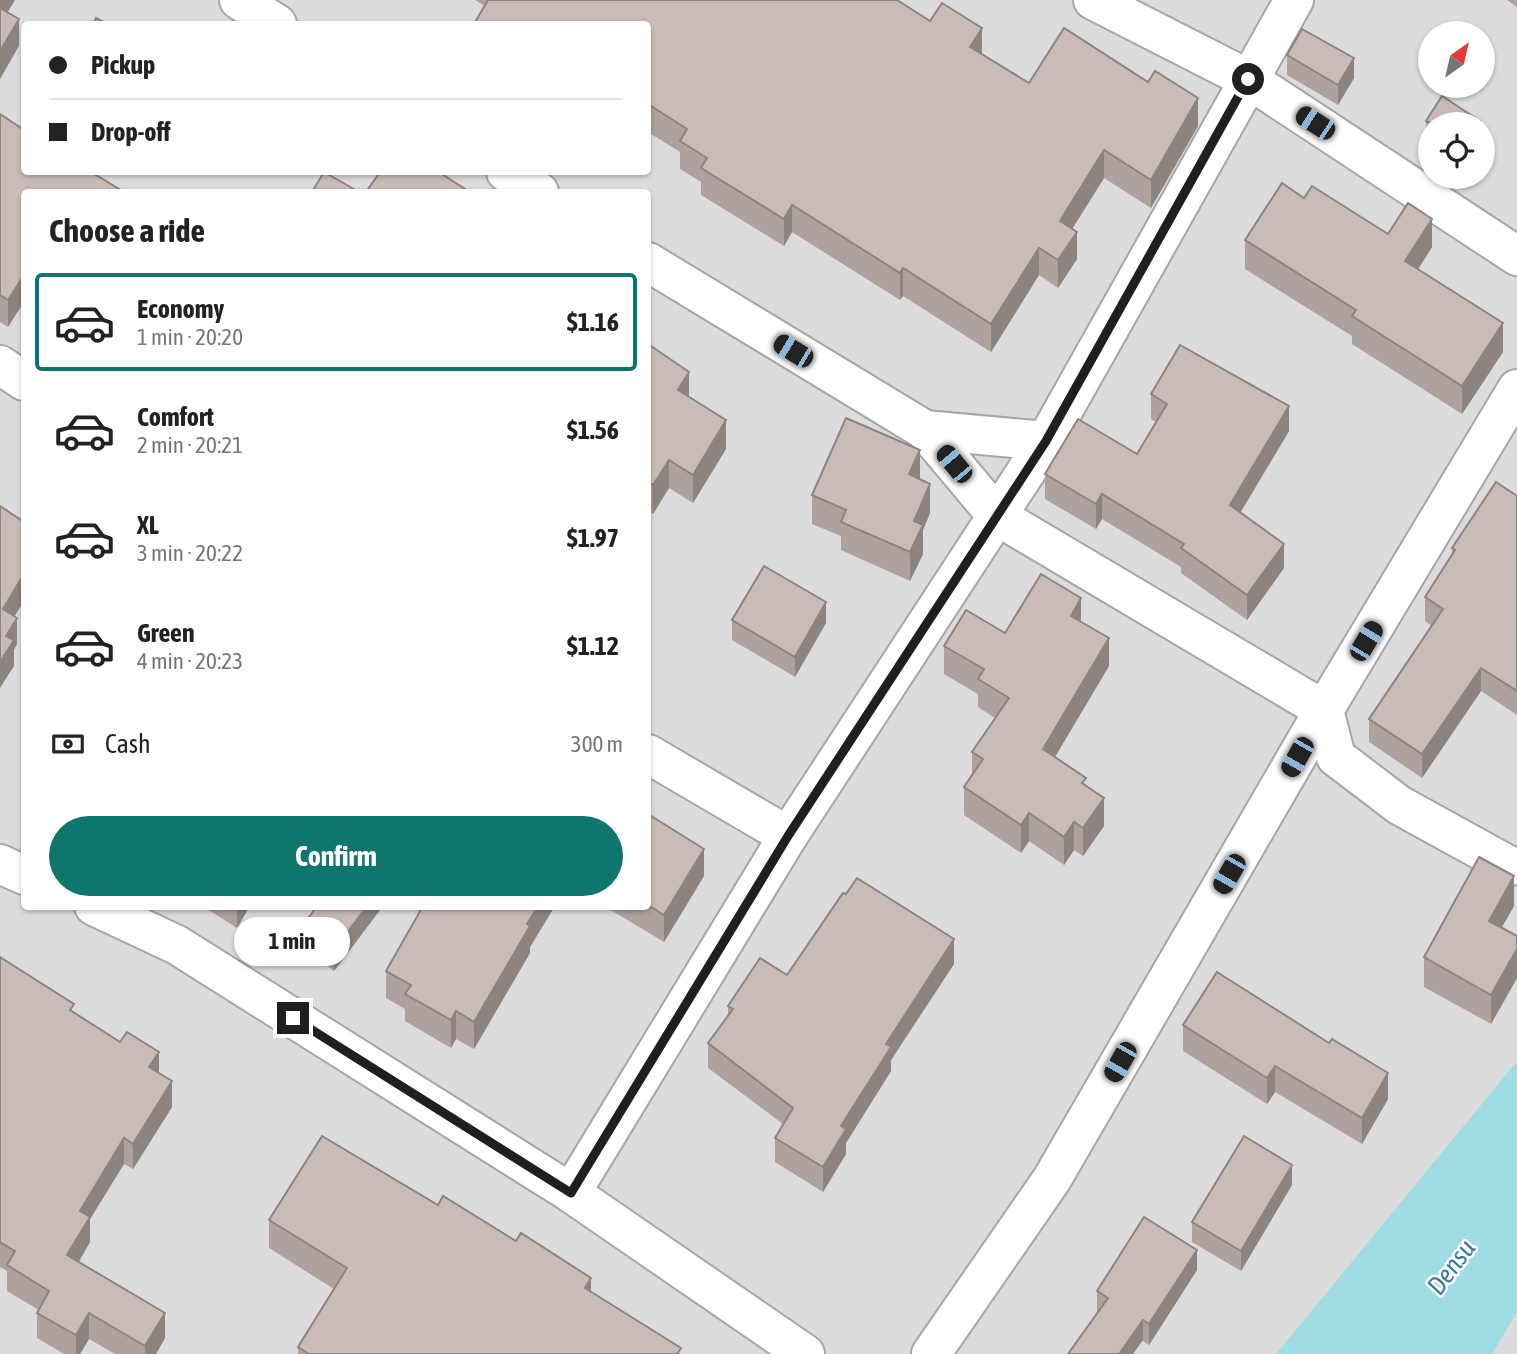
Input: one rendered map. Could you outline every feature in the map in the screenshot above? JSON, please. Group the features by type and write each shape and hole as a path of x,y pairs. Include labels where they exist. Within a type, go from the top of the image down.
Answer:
{"street":[{"path":"239,0 272,21"},
{"path":"1093,0 1248,79 1517,256"},
{"path":"571,1193 788,836 1046,441 1294,0"},
{"path":"511,175 534,189"},
{"path":"651,264 925,430 997,516 1324,710 1336,757 1399,804 1510,866"},
{"path":"0,365 21,379"},
{"path":"931,1354 1052,1179 1324,710 1517,389"},
{"path":"925,430 1046,441"},
{"path":"651,756 788,836"},
{"path":"0,864 21,874"},
{"path":"103,910 177,945 571,1193 805,1354"}],"shaded area":[{"path":"0,0 1517,0 1517,1061 1276,1354 0,1354"},
{"path":"1517,1313 1517,1354 1492,1354"}],"water":[{"name":"Densu","path":"1517,1061 1517,1313 1492,1354 1276,1354"}],"building":[{"path":"488,0 897,0 930,21 942,3 982,28 970,47 1029,83 1064,28 1148,82 1155,71 1198,98 1151,180 1104,150 1060,221 1077,232 1058,260 1039,248 991,324 903,268 900,273 792,205 784,219 701,168 707,158 680,141 687,129 651,106 651,21 476,21"},
{"path":"0,8 19,19 0,51"},
{"path":"1302,29 1354,58 1338,85 1287,55"},
{"path":"1441,98 1445,98 1466,112 1432,112"},
{"path":"0,114 21,128 21,175 96,175 119,189 21,189 21,280 8,300 0,295"},
{"path":"322,175 329,175 354,189 314,189"},
{"path":"378,175 444,175 465,189 368,189"},
{"path":"1282,183 1304,198 1312,186 1388,234 1408,203 1432,219 1405,261 1503,323 1462,386 1352,316 1356,310 1245,240"},
{"path":"1180,345 1289,406 1230,505 1284,544 1247,595 1181,548 1184,544 1102,494 1096,504 1045,474 1078,419 1137,454 1167,404 1151,394"},
{"path":"651,346 689,372 678,390 726,420 693,475 669,460 653,485"},
{"path":"846,418 920,450 909,474 930,484 914,521 923,525 910,552 841,522 846,510 812,495"},
{"path":"1496,482 1517,496 1517,691 1481,668 1422,754 1369,719 1443,609 1425,597 1455,550 1452,548"},
{"path":"0,506 21,520 21,579 3,609 17,618 6,636 14,640 0,662"},
{"path":"764,566 826,602 795,657 732,620"},
{"path":"1041,574 1081,598 1071,616 1109,638 1043,749 1086,778 1082,783 1104,798 1083,828 1074,822 1064,837 1029,813 1021,825 964,787 983,759 972,752 1009,698 978,679 984,669 944,646 966,610 1005,633"},
{"path":"651,816 704,849 664,915 651,907"},
{"path":"1479,857 1514,876 1489,921 1517,936 1517,949 1491,995 1424,957"},
{"path":"857,878 954,939 886,1044 891,1047 841,1126 846,1129 823,1167 775,1138 793,1108 708,1043 733,1009 728,1006 760,958 787,975 843,893 846,894"},
{"path":"314,910 364,910 334,950 302,927"},
{"path":"421,910 536,910 527,924 530,926 474,1022 456,1011 451,1020 405,994 411,985 386,971"},
{"path":"0,957 74,1004 70,1010 120,1042 127,1032 159,1052 149,1067 172,1081 133,1144 124,1138 80,1211 90,1217 67,1255 165,1313 145,1346 89,1313 76,1335 37,1313 49,1291 7,1265 15,1251 0,1242"},
{"path":"1217,972 1329,1043 1332,1039 1388,1073 1362,1118 1275,1066 1267,1078 1183,1025"},
{"path":"322,1136 438,1205 443,1196 516,1241 521,1233 591,1278 585,1288 681,1348 677,1354 309,1354 298,1347 347,1268 269,1220"},
{"path":"1244,1136 1292,1165 1241,1251 1192,1222"},
{"path":"1144,1217 1197,1250 1149,1324 1143,1320 1119,1354 1068,1354 1108,1298 1097,1291"}],"route":[{"path":"293,1018 571,1193 788,836 1046,441 1248,79"}]}
